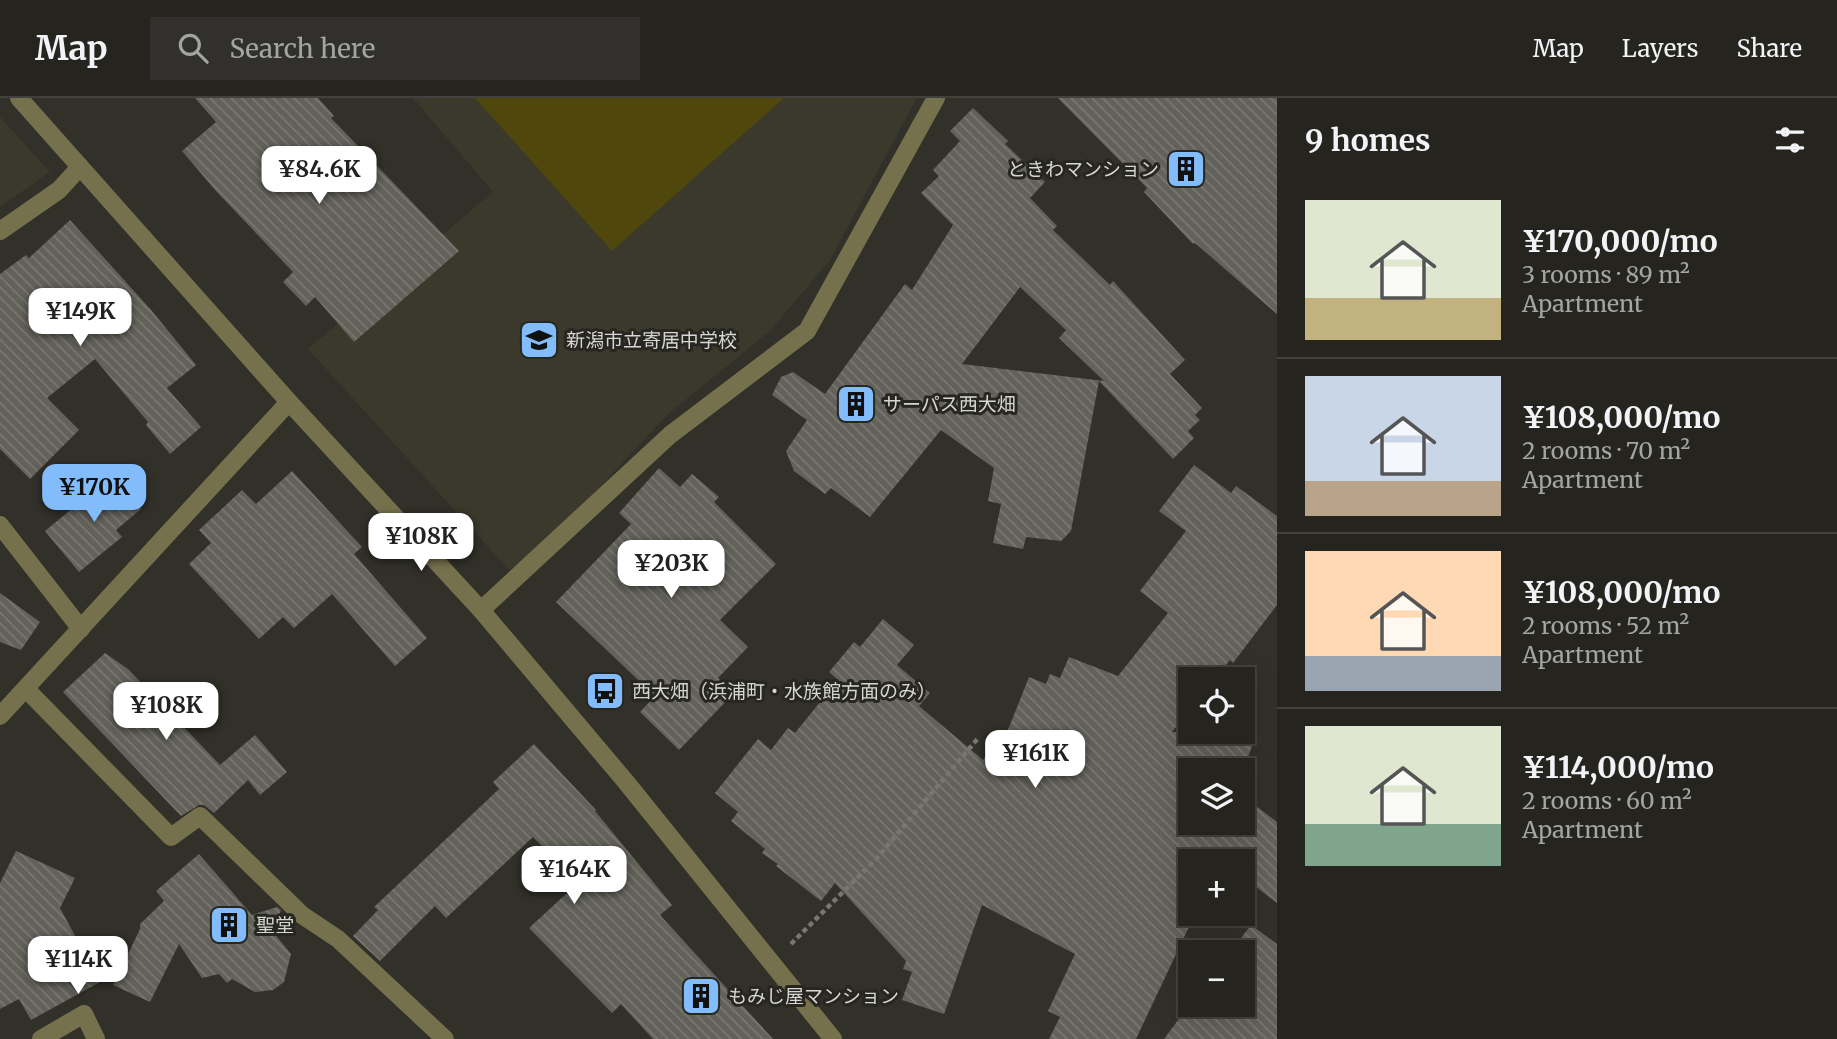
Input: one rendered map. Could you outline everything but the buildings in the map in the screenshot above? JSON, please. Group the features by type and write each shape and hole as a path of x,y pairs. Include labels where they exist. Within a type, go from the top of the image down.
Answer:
{"street":[{"path":"19,98 289,402 481,610 626,782 833,1039"},
{"path":"481,610 670,435 807,331 936,98"},
{"path":"0,231 59,190 80,167"},
{"path":"0,716 289,402"},
{"path":"0,525 81,629"},
{"path":"26,689 171,837 200,816 302,915 338,939 445,1039"},
{"path":"41,1039 84,1014 96,1039"}],"path":[{"path":"771,964 876,859 979,737"}],"shaded area":[{"name":"新潟市立寄居中学校","path":"413,98 917,98 830,260 771,330 667,415 526,566 508,569 308,349 493,192"},
{"path":"475,98 784,98 612,251"},
{"path":"0,117 50,172 0,207"}],"place":[{"name":"ときわマンション","path":"1186,169"},
{"name":"新潟市立寄居中学校","path":"539,340"},
{"name":"サーパス西大畑","path":"856,404"},
{"name":"西大畑（浜浦町・水族館方面のみ）","path":"605,691"},
{"name":"聖堂","path":"229,925"},
{"name":"もみじ屋マンション","path":"701,996"}]}
